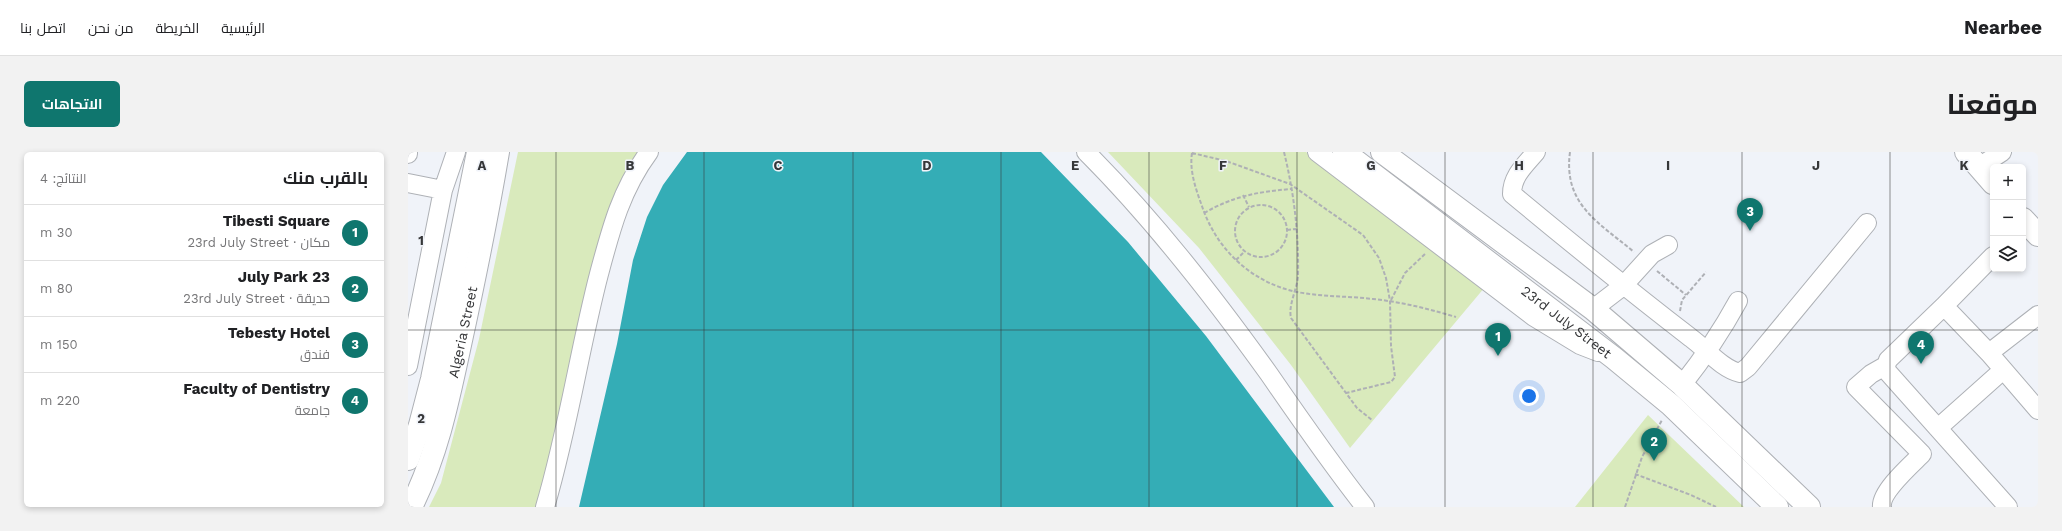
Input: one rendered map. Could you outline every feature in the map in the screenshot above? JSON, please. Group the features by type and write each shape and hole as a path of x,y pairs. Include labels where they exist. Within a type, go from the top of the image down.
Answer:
{"main road":[{"name":"Algeria Street","path":"408,459 420,425 432,379 478,152"},
{"name":"Algeria Street","path":"411,507 430,464 447,407 482,247 498,152"},
{"name":"23rd July Street","path":"1344,152 1614,358 1669,404 1777,507"},
{"name":"23rd July Street","path":"1382,152 1593,309 1682,385 1809,507"},
{"path":"1669,404 1682,385"}],"street":[{"path":"408,366 443,190 456,152"},
{"path":"545,507 561,448 592,300 614,216 627,185 649,152"},
{"path":"1086,152 1116,182 1155,226 1218,305 1365,507"},
{"path":"1317,152 1440,244 1534,318 1580,345 1614,358"},
{"path":"1536,152 1516,176 1512,185 1512,194 1623,286 1709,352 1731,371 1740,372 1748,367 1867,223"},
{"path":"1979,168 2002,152"},
{"path":"408,183 443,190"},
{"path":"1593,309 1623,286 1652,254 1668,245"},
{"path":"1882,507 1882,502 1887,491 1922,454 1856,387 1871,374 1885,366 1888,360 1990,259"},
{"path":"1682,385 1709,352 1726,325 1738,301"},
{"path":"1944,306 1989,353 2038,410"},
{"path":"1989,353 2038,315"},
{"path":"1885,366 1886,372 2008,507"},
{"path":"1938,428 2003,370"}],"path":[{"path":"1187,152 1226,161 1290,184 1355,228 1370,244 1383,266 1390,301 1391,346 1396,375 1395,379 1391,382 1346,393"},
{"path":"1284,152 1297,229 1298,262 1296,292 1290,311 1292,320 1357,408 1372,420"},
{"path":"1570,152 1568,166 1571,189 1583,208 1686,295"},
{"path":"1192,153 1195,184 1210,229 1236,260 1257,275 1296,292 1390,301 1427,308 1456,317"},
{"path":"1204,213 1243,195 1291,189"},
{"path":"1243,195 1249,207"},
{"path":"1262,205 1274,208 1284,218 1288,230 1287,237 1281,249 1270,256 1256,257 1244,252 1236,241 1234,228 1239,216 1249,207 1262,205"},
{"path":"1288,230 1297,229"},
{"path":"1390,301 1405,273 1426,253 1440,244"},
{"path":"1236,260 1244,252"},
{"path":"1683,317 1680,306 1686,295 1706,272"},
{"path":"1625,507 1635,474 1669,404"},
{"path":"1635,474 1691,495 1716,507"}],"green space":[{"path":"518,152 639,152 631,163 604,223 538,507 429,507 441,483 479,339"},
{"path":"1108,152 1306,152 1485,287 1350,448 1291,365 1199,248"},
{"path":"1648,415 1744,507 1575,507"}],"water":[{"path":"687,152 1041,152 1128,242 1206,336 1334,507 579,507 617,344 633,260 647,217 663,185"}],"place":[{"name":"Tebesty Hotel","path":"1750,231"},
{"name":"Tibesti Square","path":"1498,356"},
{"name":"Faculty of Dentistry","path":"1921,364"},
{"name":"23 July Park","path":"1654,461"}]}
